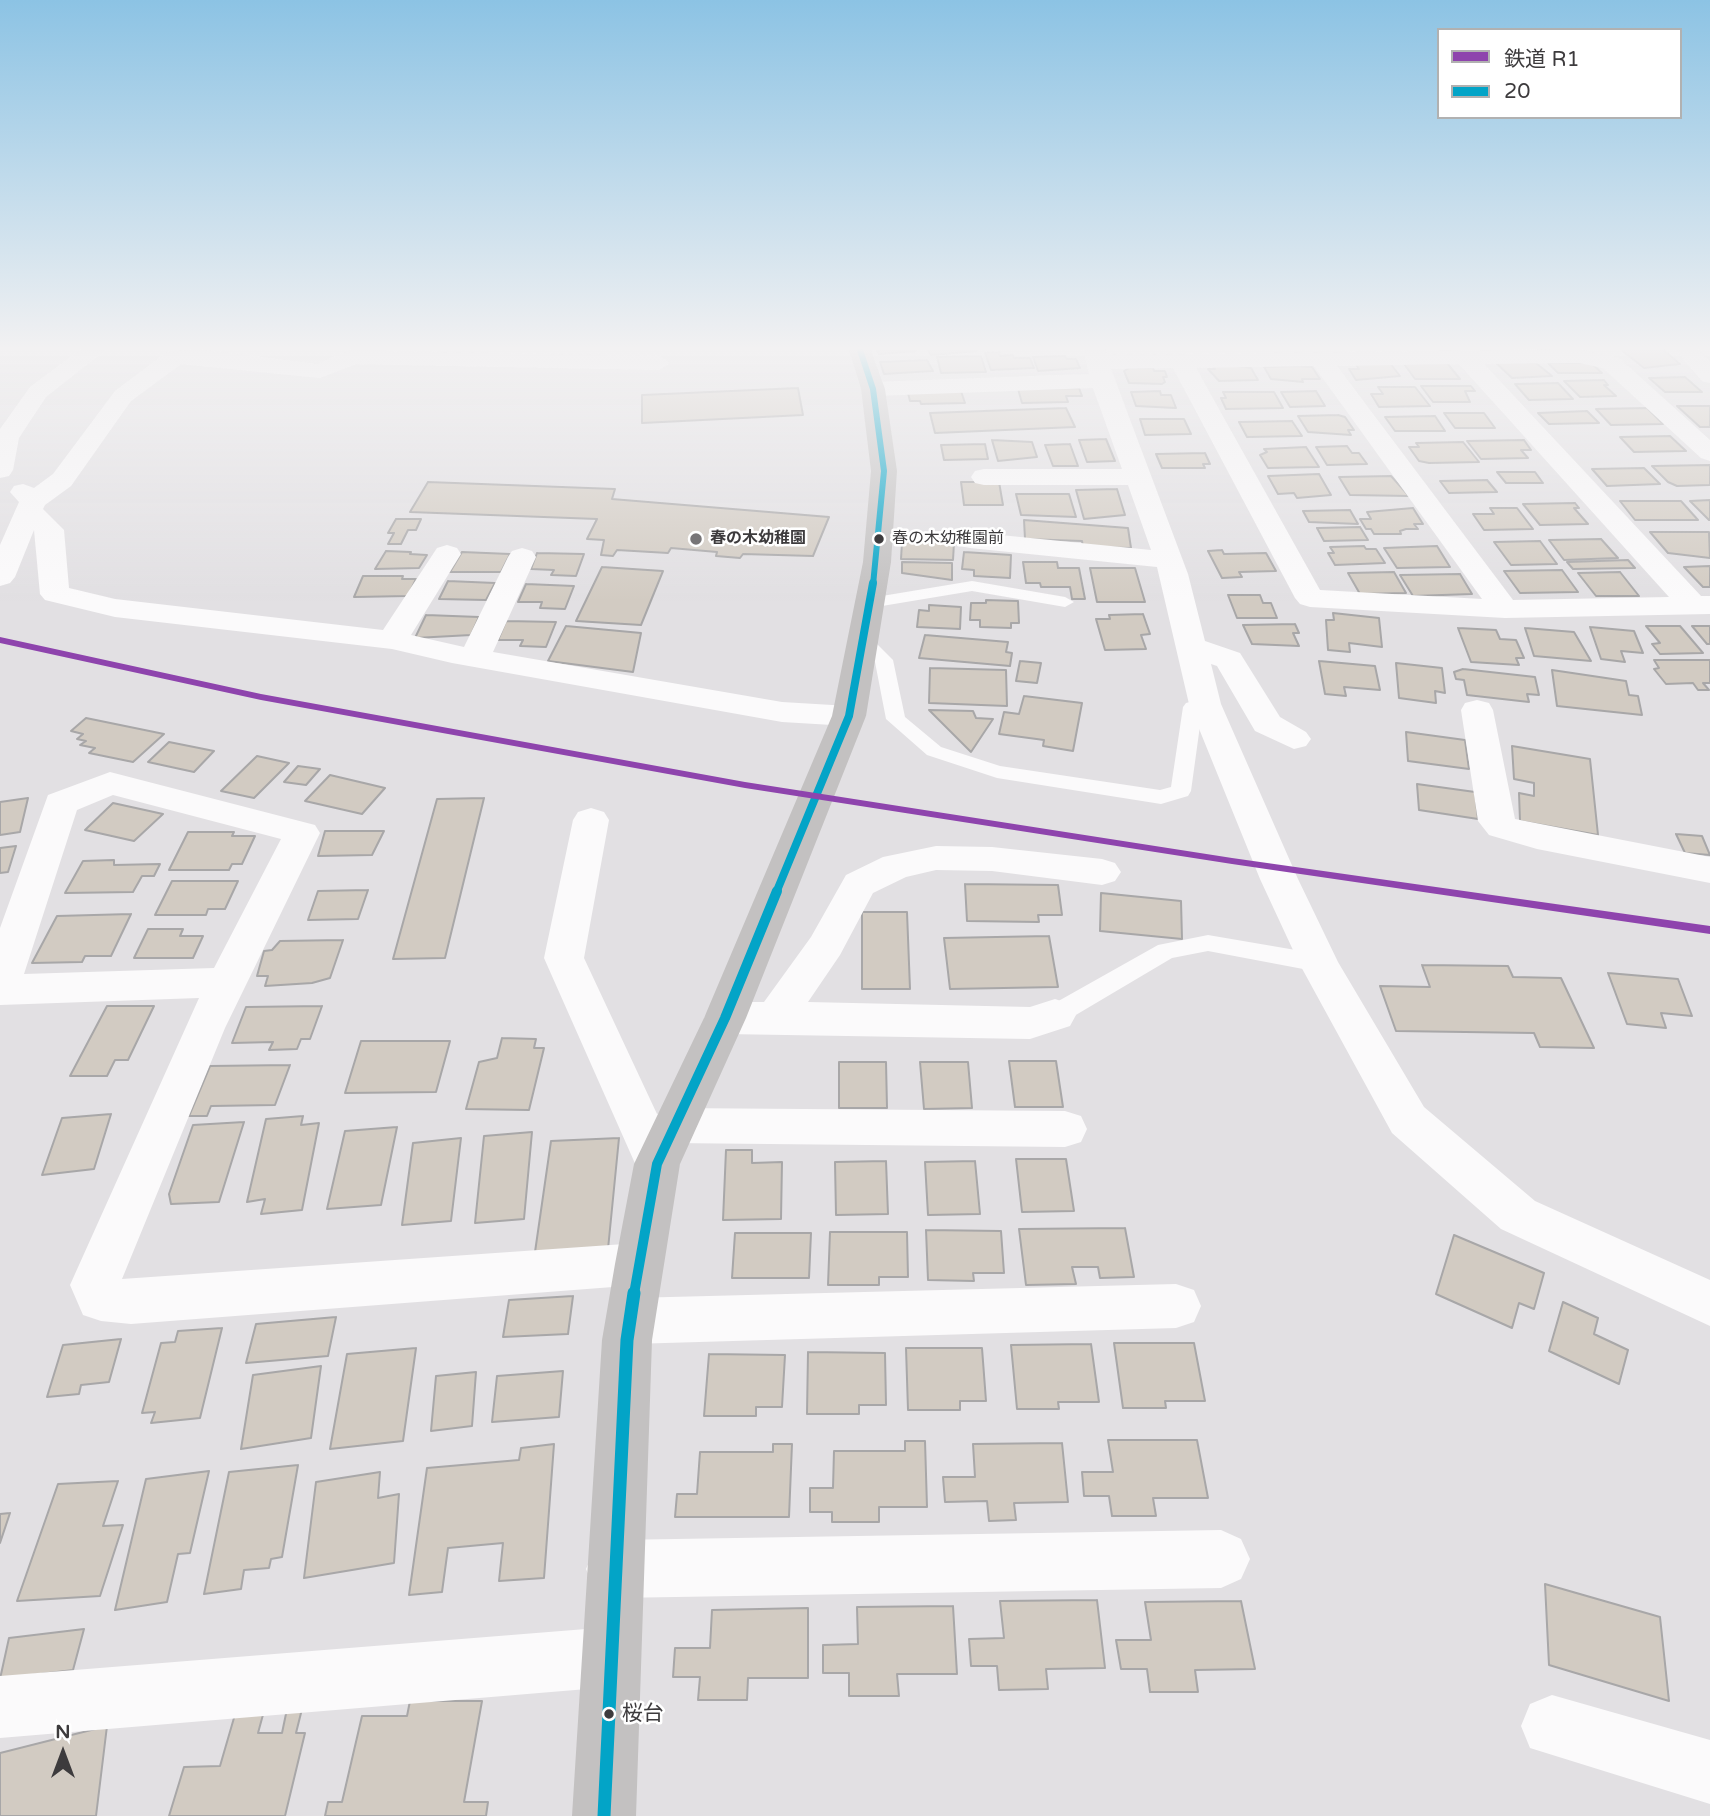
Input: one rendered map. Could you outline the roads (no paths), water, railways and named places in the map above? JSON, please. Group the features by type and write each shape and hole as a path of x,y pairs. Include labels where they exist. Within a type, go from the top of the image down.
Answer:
{"main road":[{"path":"604,1816 615,1569 631,1321 639,1264 665,1145 725,1018 849,716 877,562 884,471 879,432"}],"street":[{"path":"10,432 6,438 0,471 50,530 55,594 115,608 392,640 474,658 782,712 849,716"},
{"path":"2,570 31,505 62,480 98,432"},
{"path":"1122,432 1168,560 1205,704 1274,868 1319,963 1408,1120 1518,1215 1710,1304"},
{"path":"1219,432 1310,598 1505,609 1702,606"},
{"path":"1374,432 1505,609"},
{"path":"1536,432 1702,606"},
{"path":"1687,432 1710,453"},
{"path":"984,477 1138,477"},
{"path":"970,540 1168,560"},
{"path":"392,640 447,554"},
{"path":"474,658 522,557"},
{"path":"1192,647 1229,660 1267,724 1294,739"},
{"path":"1477,710 1496,821 1502,827 1537,837 1710,870"},
{"path":"227,982 0,989 61,803 110,783 302,833 227,982 118,1226 95,1285 101,1299 131,1302 639,1264"},
{"path":"591,820 564,958 665,1145 1065,1129"},
{"path":"776,1017 826,945 859,884 896,866 936,858 992,859 1102,872"},
{"path":"725,1018 1030,1023 1055,1015"},
{"path":"631,1321 1176,1306"},
{"path":"615,1569 1220,1559"},
{"path":"0,1707 611,1657"},
{"path":"1552,1726 1710,1772"}],"lane":[{"path":"870,603 972,586 1065,602"},
{"path":"863,640 884,660 896,719 934,751 997,772 1161,797 1171,794 1181,790 1193,707 1205,704"},
{"path":"1055,1015 1166,951 1208,943 1319,963"}],"rail line":[{"name":"R1","path":"0,640 261,697 745,785 1232,861 1710,930"}],"place":[{"name":"春の木幼稚園","path":"696,539"},
{"name":"春の木幼稚園前","path":"879,539"},
{"name":"桜台","path":"609,1714"}]}
